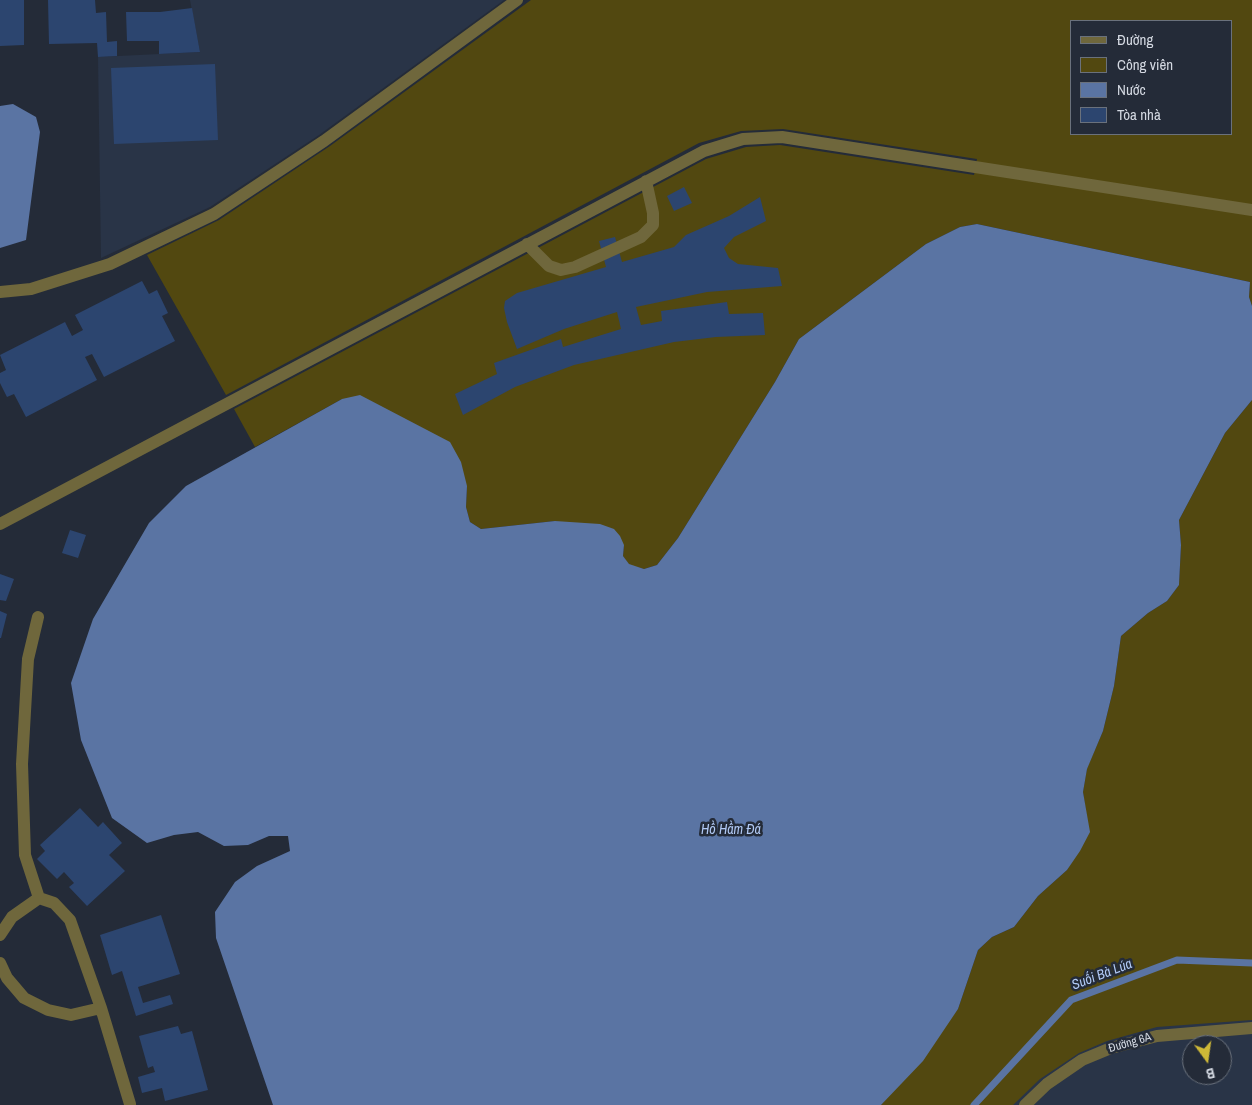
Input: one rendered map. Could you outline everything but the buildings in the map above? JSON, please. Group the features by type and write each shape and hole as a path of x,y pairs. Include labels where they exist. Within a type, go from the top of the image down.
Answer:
{"street":[{"path":"0,292 32,288 110,264 214,214 324,141 517,0"},
{"path":"0,524 646,181 704,151 743,139 782,137 1252,210"},
{"path":"527,244 549,266 561,270 575,267 641,237 653,225 653,213 646,181"},
{"path":"38,617 28,659 22,764 25,855 39,898"},
{"path":"0,935 12,916 39,898"},
{"path":"39,898 54,903 70,920 101,1008 130,1104"},
{"path":"0,962 7,978 24,998 48,1010 71,1015 101,1008"},
{"name":"Đường 6A","path":"1025,1105 1047,1084 1082,1060 1111,1048 1157,1036 1252,1028"}],"shaded area":[{"path":"190,0 504,0 319,135 210,207 101,258 98,57 200,52"},
{"path":"1252,961 1252,1105 974,1105"}],"green space":[{"path":"531,0 1252,0 1252,306 1249,297 1250,282 977,224 960,227 926,244 799,339 775,382 678,538 657,565 644,569 629,565 623,556 624,545 555,521 481,529 470,522 466,507 467,486 342,399 255,447 234,409 706,159 746,147 780,145 974,175 977,159 783,129 741,131 699,143 226,395 147,255 219,220 330,146"},
{"path":"1252,400 1252,1020 1157,1027 1107,1041 1079,1053 1040,1079 1013,1105 881,1105 958,1009 978,950 992,937 1014,927 1038,896 1067,870 1089,832 1083,792 1087,768 1103,731 1114,686 1121,636 1148,613 1167,601 1179,585 1181,545 1179,520 1225,433"}],"water":[{"path":"13,104 36,117 40,132 26,240 0,248 0,106"},
{"name":"Hồ Hầm Đá","path":"977,224 1250,282 1249,297 1252,306 1252,400 1225,433 1179,520 1181,545 1179,585 1167,601 1148,613 1121,636 1114,686 1103,731 1087,769 1083,792 1090,832 1067,870 1038,896 1014,927 992,937 978,950 958,1009 923,1061 881,1105 273,1105 216,938 215,912 235,882 257,866 290,851 288,836 269,836 248,845 224,846 198,832 174,835 147,843 112,818 81,740 71,683 93,619 149,523 186,486 342,399 360,395 450,442 461,462 467,486 466,507 470,522 481,529 555,521 600,524 614,529 620,536 624,545 623,556 629,564 644,569 657,565 678,538 775,382 799,339 926,244 960,227"}],"waterway":[{"name":"Suối Bà Lúa","path":"974,1105 1071,1000 1177,960 1252,963"}]}
